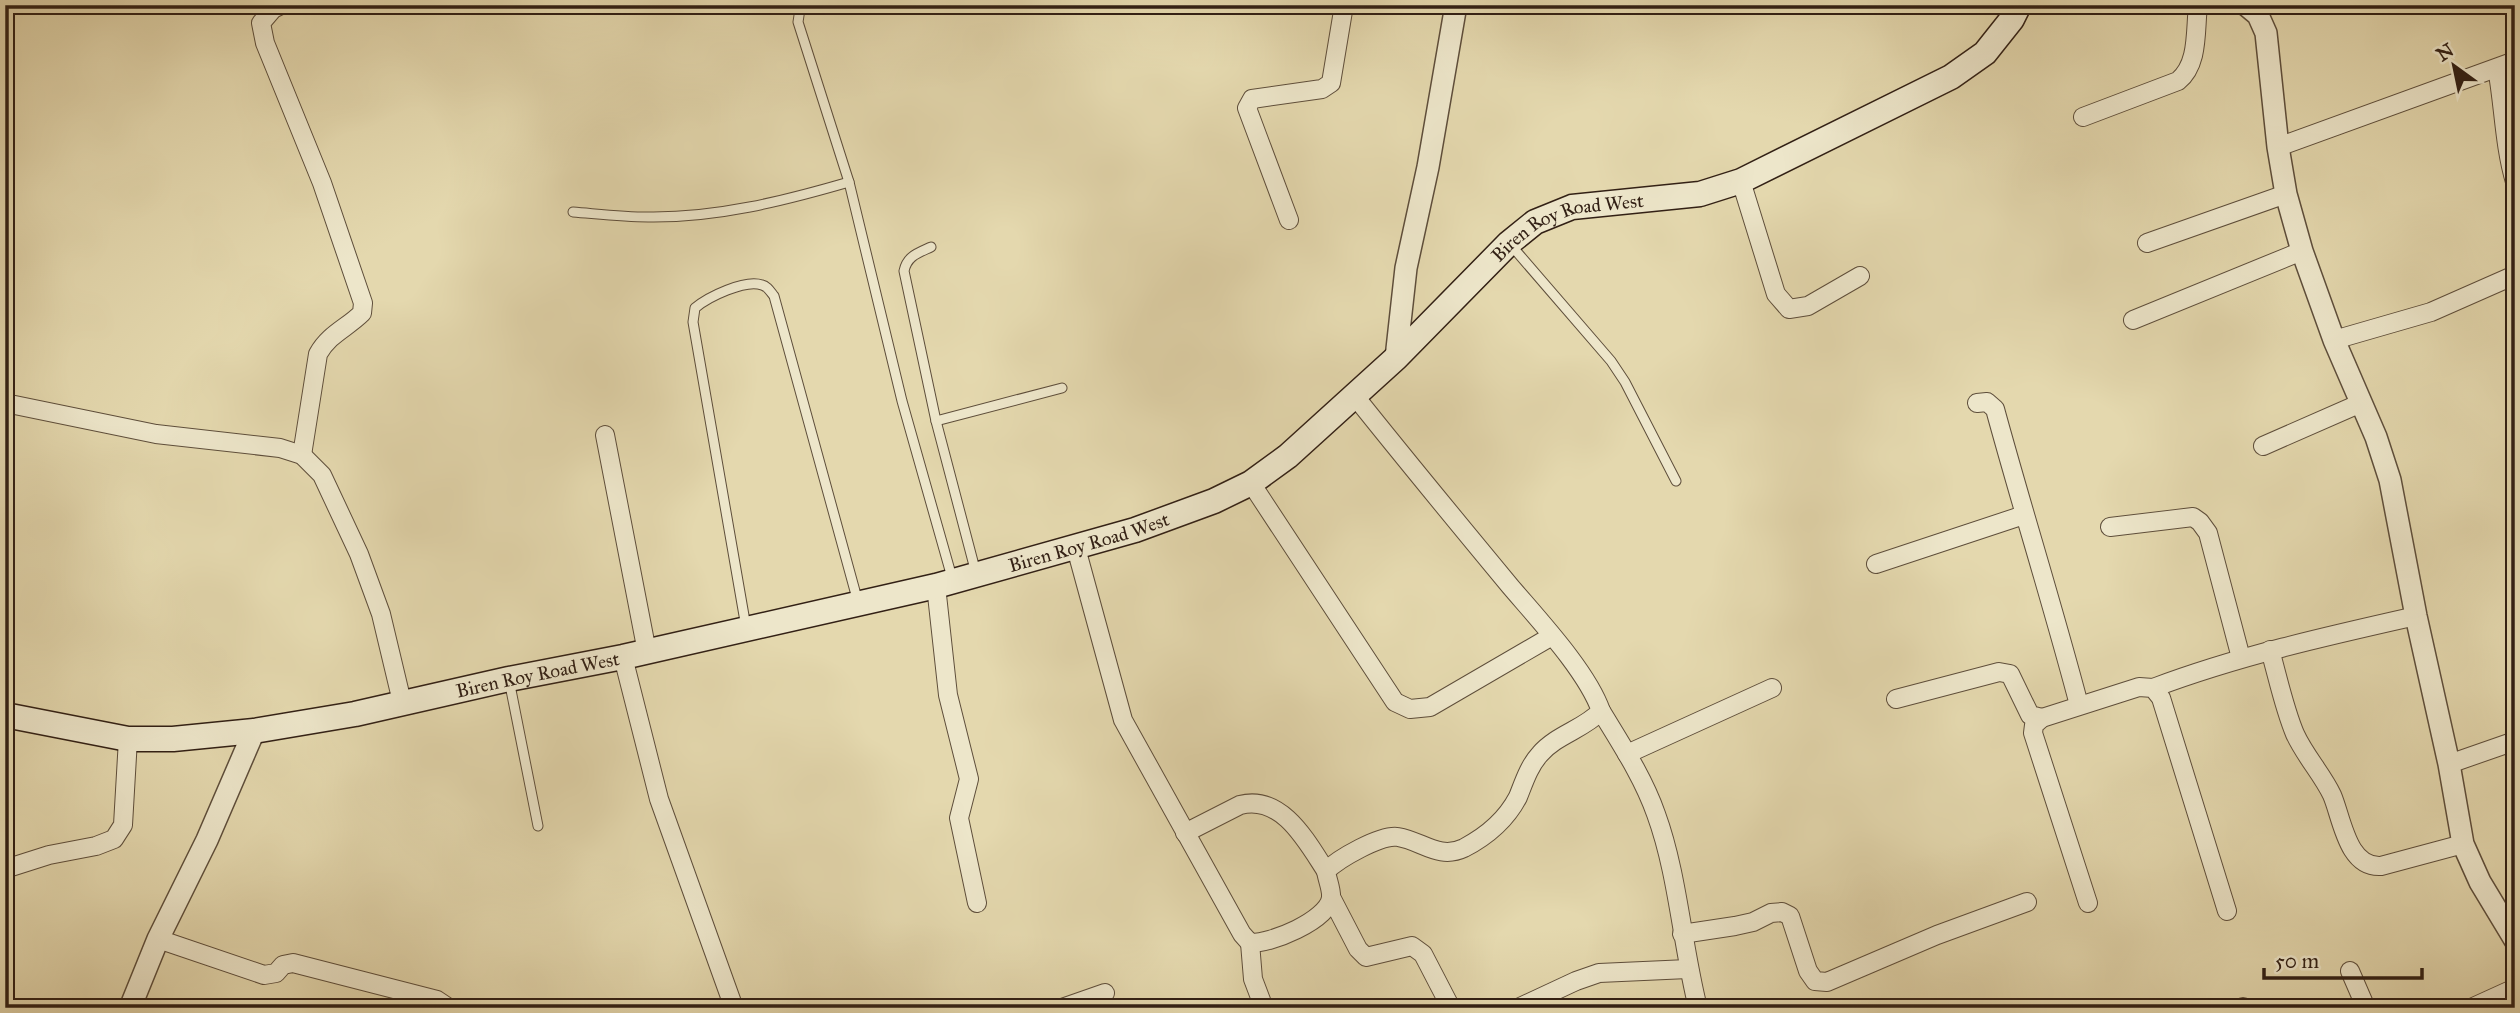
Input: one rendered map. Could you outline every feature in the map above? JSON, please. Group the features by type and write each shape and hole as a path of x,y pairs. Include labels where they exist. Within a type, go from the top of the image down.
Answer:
{"main road":[{"name":"Biren Roy Road West","path":"5,715 128,739 173,739 254,731 355,714 955,581 1135,530 1214,501 1251,483 1288,456 1396,358 1509,243 1535,222 1572,207 1700,194 1741,181 1951,77 1985,53 2012,19 2019,5"}],"street":[{"path":"281,5 273,9 261,23 265,43 322,183 363,303 362,313 333,334 318,354 302,455"},
{"path":"1289,220 1247,107 1248,103 1252,99 1322,89 1331,83 1344,5"},
{"path":"1396,358 1406,268 1428,167 1456,5"},
{"path":"2083,117 2178,81 2188,73 2192,64 2198,5"},
{"path":"2246,5 2258,15 2266,33 2278,147 2286,194 2302,251 2334,340 2376,437 2390,480 2463,844 2480,882 2515,940"},
{"path":"2278,147 2515,61"},
{"path":"2497,68 2505,140 2515,182"},
{"path":"1741,181 1776,294 1788,309 1808,306 1860,276"},
{"path":"2147,243 2286,194"},
{"path":"2133,320 2302,251"},
{"path":"2334,340 2431,312 2515,275"},
{"path":"1354,395 1435,497 1552,636 1596,697 1601,711 1628,754 1657,816 1668,855 1688,969 1698,1008"},
{"path":"1977,402 1987,402 1995,409 2024,515 2056,616 2079,705"},
{"path":"2263,446 2361,402"},
{"path":"5,403 156,434 280,448 302,455 321,475 359,554 380,614 402,702"},
{"path":"605,435 635,654 659,799 734,1008"},
{"path":"1251,483 1395,702 1410,709 1430,707 1552,636"},
{"path":"1876,564 2024,515"},
{"path":"2110,527 2193,517 2200,522 2208,533 2241,658"},
{"path":"1076,548 1123,720 1242,934 1250,943 1253,979 1264,1008"},
{"path":"955,581 947,686 969,779 959,818 977,904"},
{"path":"2088,903 2033,733 2034,725 2042,718 2140,687 2153,688 2270,650 2416,617"},
{"path":"2270,650 2295,734 2333,798 2349,844 2364,862 2369,866 2381,866 2463,844"},
{"path":"1896,699 1999,672 2010,674 2030,715 2042,718"},
{"path":"1628,754 1772,688"},
{"path":"2153,688 2161,698 2227,911"},
{"path":"1326,871 1335,862 1382,839 1396,836 1432,851 1463,849 1494,829 1507,814 1541,752 1590,722 1601,711"},
{"path":"130,1008 158,939 207,840 254,731"},
{"path":"5,869 114,839 123,825 128,739"},
{"path":"2449,764 2515,741"},
{"path":"1185,833 1240,805 1250,803 1282,814 1295,826 1326,871 1331,897 1358,949 1366,957 1412,946 1423,954 1451,1008"},
{"path":"1250,943 1279,937 1316,918 1327,907 1331,897"},
{"path":"1682,934 1735,926 1753,922 1771,913 1782,912 1790,916 1808,971 1815,981 1827,982 1937,935 2027,902"},
{"path":"158,939 264,975 276,973 283,965 293,963 437,1000 449,1008"},
{"path":"1518,1008 1599,973 1688,969"},
{"path":"2350,971 2366,1008"},
{"path":"2480,1006 2515,988"},
{"path":"1062,1008 1105,993"}],"lane":[{"path":"806,5 800,9 798,22 849,182 902,401 955,581"},
{"path":"573,212 647,218 680,216 763,205 849,182"},
{"path":"1509,243 1611,361 1676,481"},
{"path":"931,247 913,255 906,262 904,271 936,421 955,581"},
{"path":"747,628 693,323 695,308 706,299 751,283 765,285 774,296 858,603"},
{"path":"936,421 1062,388"},
{"path":"509,679 538,826"}]}
